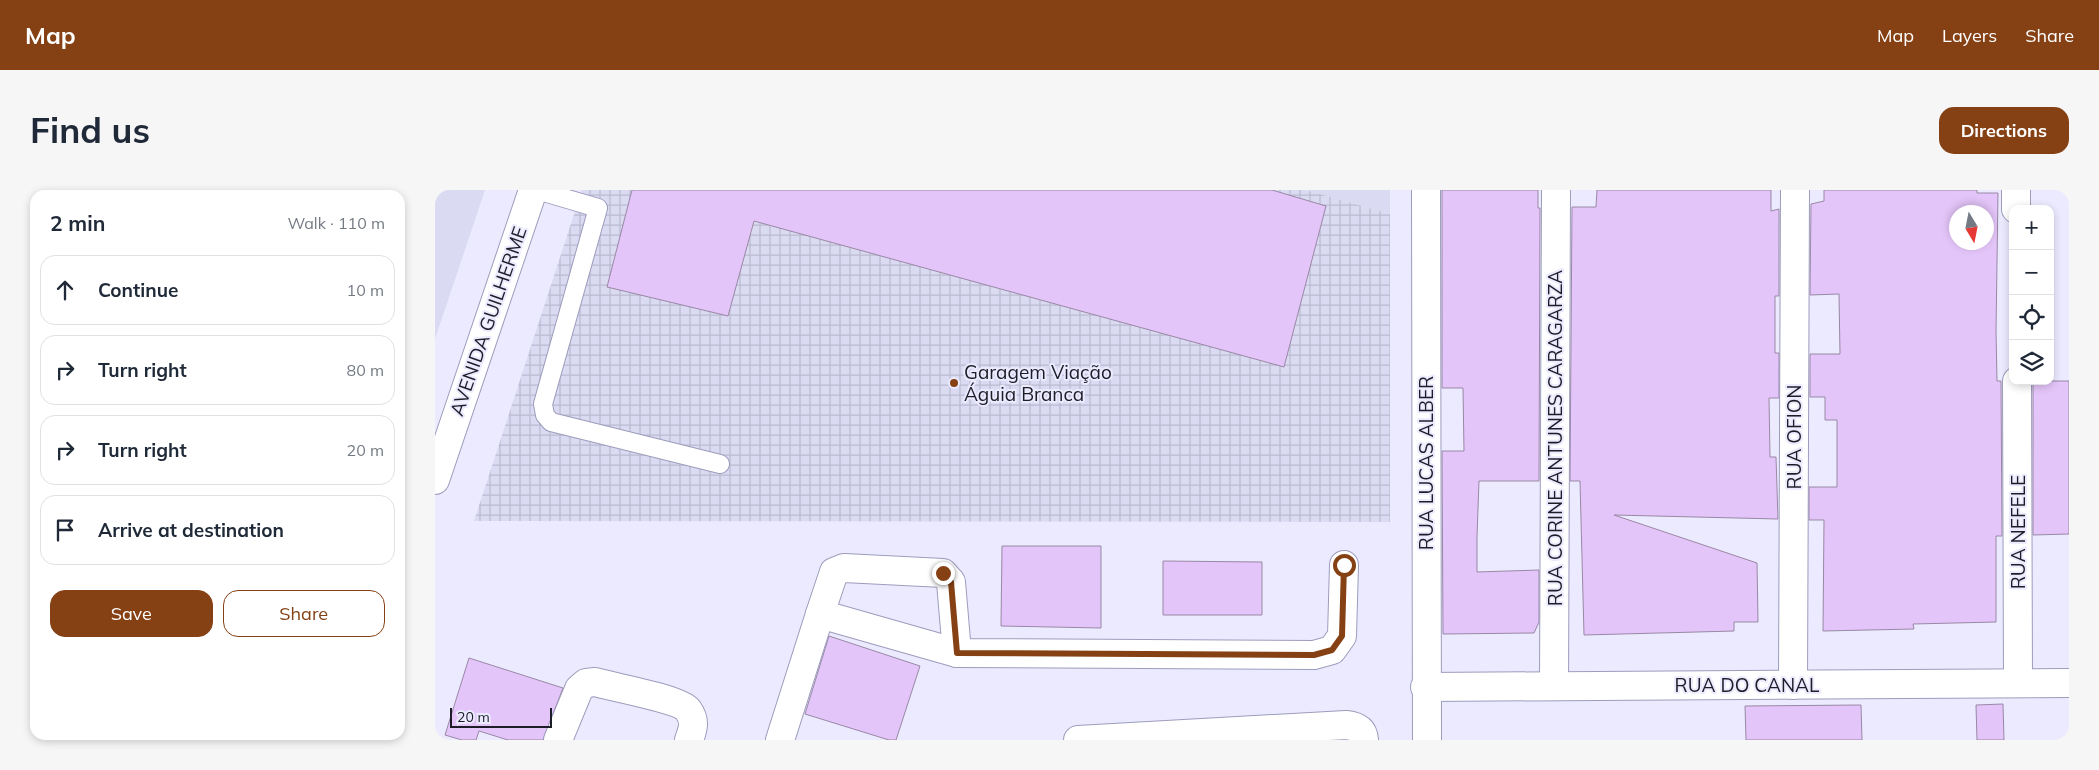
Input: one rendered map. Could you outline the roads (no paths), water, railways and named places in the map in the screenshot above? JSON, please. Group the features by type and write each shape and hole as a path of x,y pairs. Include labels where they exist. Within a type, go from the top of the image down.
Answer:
{"street":[{"name":"AVENIDA GUILHERME","path":"435,480 533,190"},
{"name":"RUA LUCAS ALBER","path":"1426,190 1425,686 1427,740"},
{"name":"RUA CORINE ANTUNES CARAGARZA","path":"1554,686 1556,190"},
{"name":"RUA OFION","path":"1793,685 1795,190"},
{"path":"2016,190 2016,205"},
{"name":"RUA NEFELE","path":"2017,385 2018,683"},
{"path":"820,614 957,653 1323,654 1332,650 1342,636 1344,565"},
{"path":"780,740 834,572 843,568 943,573 951,582 957,653"},
{"path":"558,740 579,689 586,683 595,682 681,704 687,709 693,719 694,726 689,740"},
{"name":"RUA DO CANAL","path":"1425,686 2069,683"},
{"path":"1078,740 1346,725 1359,729 1363,733 1364,740"}],"lane":[{"path":"537,190 598,208 543,404 547,419 551,422 720,464"}],"place":[{"name":"Garagem Viação Águia Branca","path":"954,383"}]}
